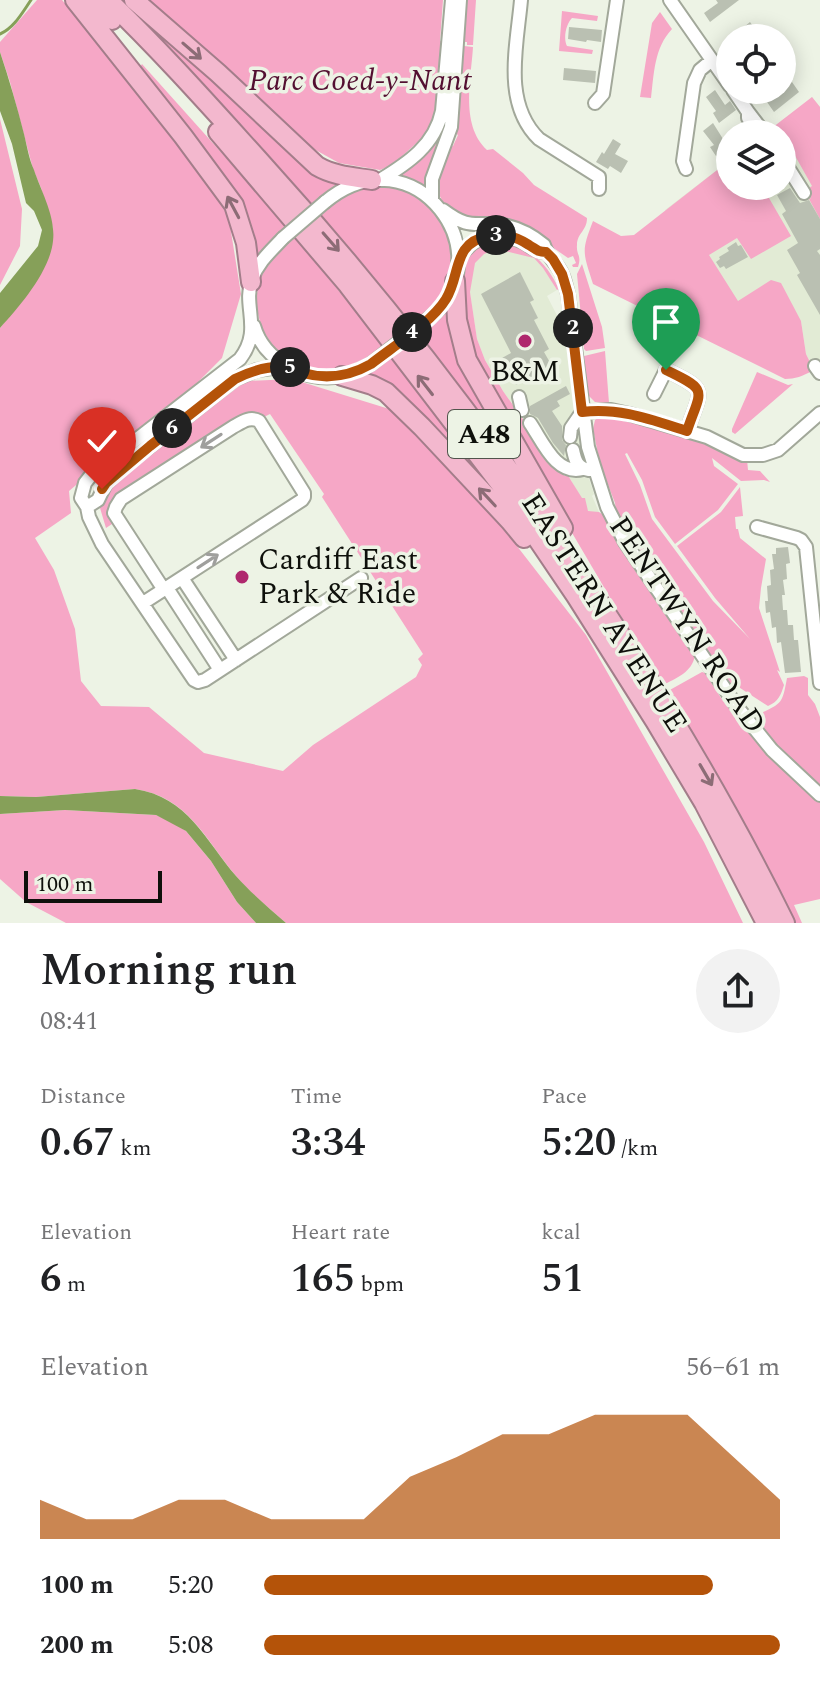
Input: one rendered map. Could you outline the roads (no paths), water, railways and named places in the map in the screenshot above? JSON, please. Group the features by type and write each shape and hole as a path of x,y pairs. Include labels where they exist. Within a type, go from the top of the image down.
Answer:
{"highway":[{"path":"75,0 234,205 246,243 251,282"},
{"name":"EASTERN AVENUE","path":"91,0 208,120 348,285 584,592 669,710 717,793 785,923"},
{"name":"EASTERN AVENUE","path":"108,0 217,113 360,275 515,476 704,803 766,923"},
{"path":"134,0 317,166 339,175 376,180"},
{"path":"455,281 457,320 467,360 580,558 584,592"},
{"path":"342,376 386,392 402,406 510,521 553,576 584,592"}],"street":[{"path":"376,180 418,153 437,129 442,111 452,0"},
{"path":"432,200 432,179 451,127 460,0"},
{"path":"521,0 515,86 521,115 539,139 599,177 599,189"},
{"path":"595,103 603,94 617,0"},
{"path":"670,0 716,66"},
{"path":"686,169 683,161 694,83 700,70 712,60"},
{"path":"361,578 198,682 102,544 81,498 85,483 92,474 240,359 252,336 251,282 258,265 283,238 345,188 376,180 411,186 443,210 452,227 458,261"},
{"path":"796,180 804,193"},
{"name":"PENTWYN ROAD","path":"443,210 469,225 497,225 520,230 544,245 562,274 568,294 589,470 607,507 625,542 726,691 772,750 820,795"},
{"path":"252,319 265,347 287,366 312,375 342,376 371,364 427,320 445,301 455,281 463,251 477,239 496,235 518,239 539,252 546,252"},
{"path":"87,507 98,500 106,483 130,462 235,379 257,370 287,366"},
{"path":"654,394 666,370 693,383 699,400 687,431"},
{"path":"589,470 575,462 571,444 571,428 582,412 619,411 712,439 737,453 751,456 772,453 820,413"},
{"path":"143,603 166,589 304,497 259,421 250,418 233,427 121,499 114,513 166,589 220,670"},
{"path":"530,423 559,466 573,472 589,470"},
{"path":"757,527 797,538 806,547 820,683"},
{"path":"182,578 236,660"}],"waterway":[{"path":"0,34 14,24 31,0"}],"place":[{"name":"B&M","path":"525,341"},
{"name":"Cardiff East Park & Ride","path":"242,577"}],"park label":[{"name":"Parc Coed-y-Nant","path":"360,81"}]}
